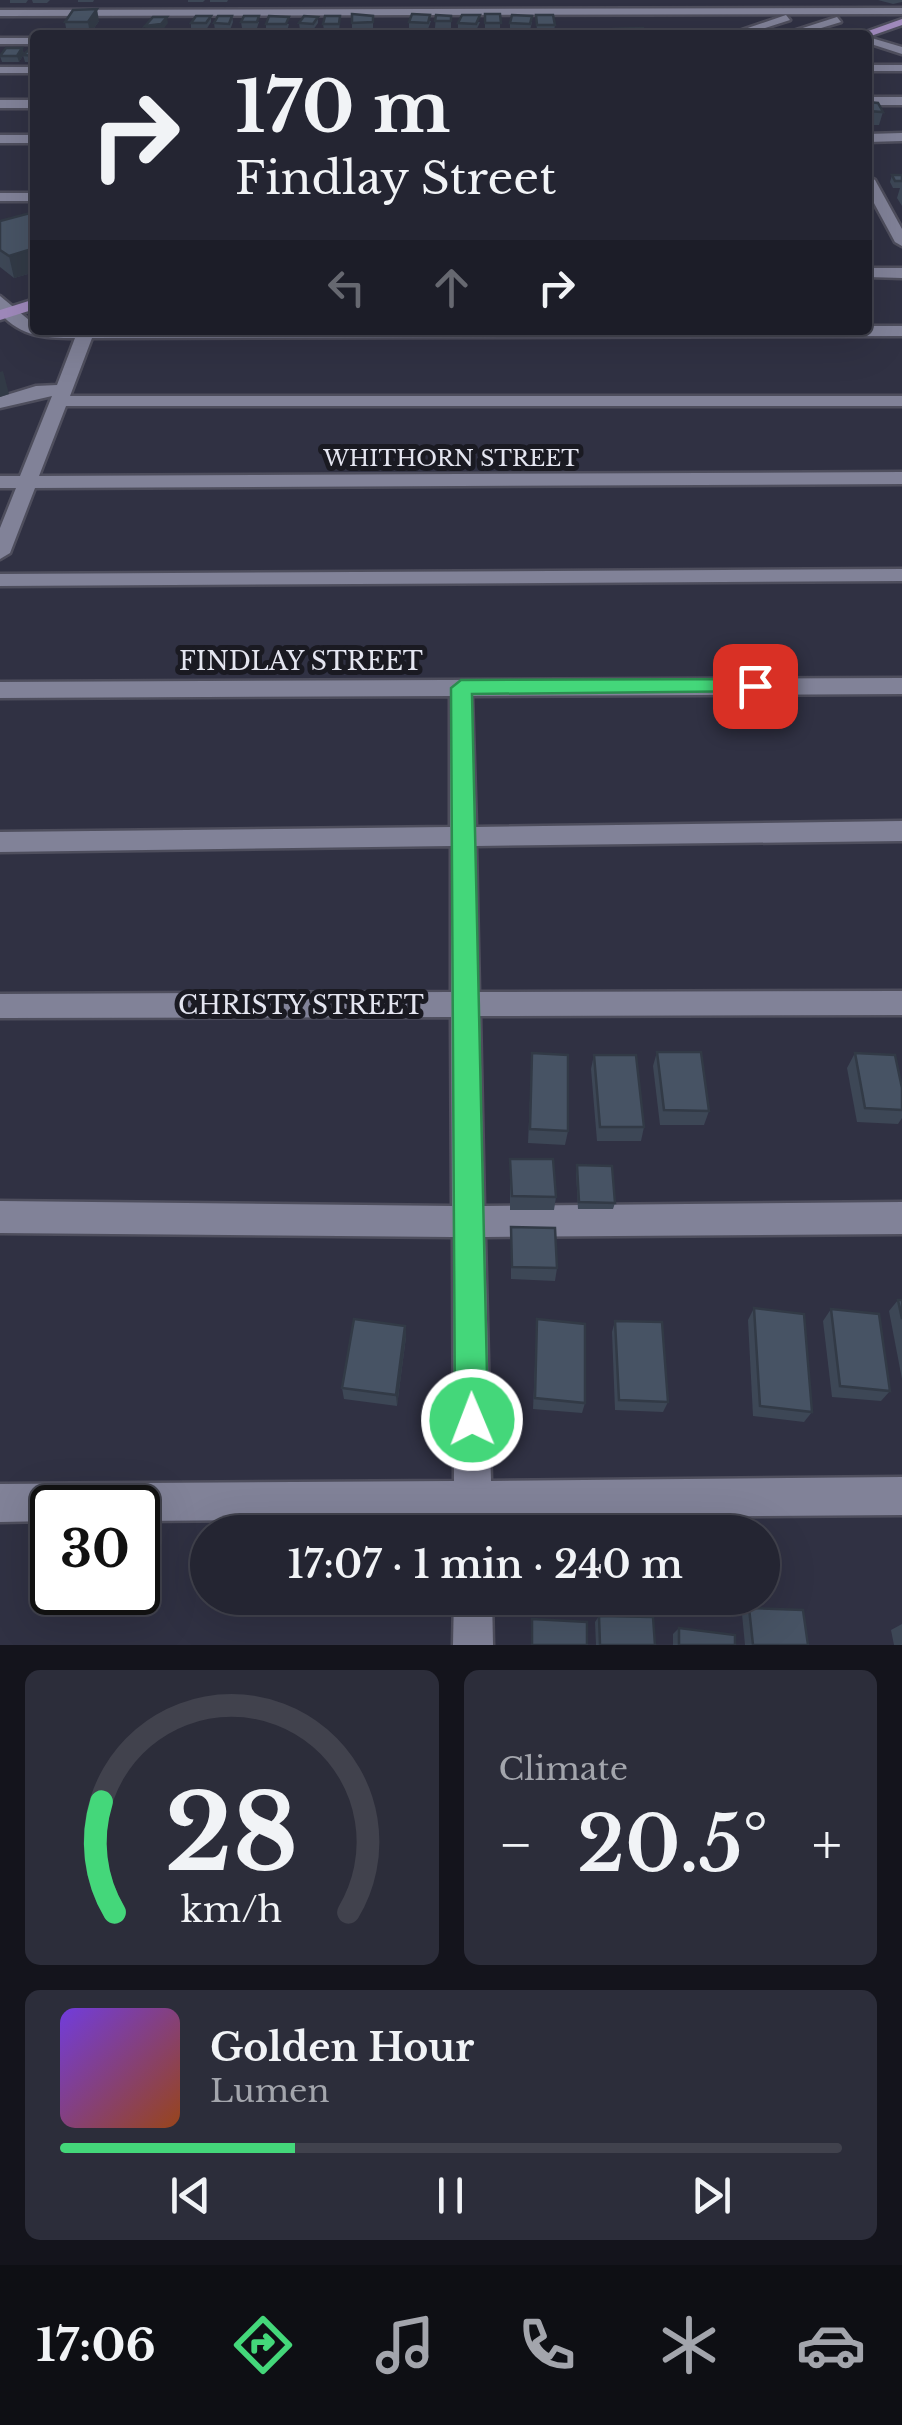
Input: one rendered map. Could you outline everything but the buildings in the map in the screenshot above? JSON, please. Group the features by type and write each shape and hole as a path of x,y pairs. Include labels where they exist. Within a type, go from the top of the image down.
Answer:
{"main road":[{"path":"872,34 902,22"},
{"path":"2,310 30,305"}],"street":[{"path":"133,18 142,0"},
{"path":"802,11 803,5 818,0"},
{"path":"0,13 133,18 606,6 902,11"},
{"path":"747,30 802,11"},
{"path":"802,30 831,20 886,27"},
{"path":"872,40 902,51"},
{"path":"0,41 30,41"},
{"path":"872,67 902,68"},
{"path":"0,70 30,70"},
{"path":"872,101 902,101"},
{"path":"0,104 30,104"},
{"path":"872,138 902,138"},
{"path":"0,139 30,139"},
{"path":"872,179 885,177"},
{"path":"872,185 897,223 902,242"},
{"path":"0,197 30,197"},
{"path":"872,273 902,273"},
{"path":"2,310 30,329"},
{"path":"872,331 902,331"},
{"path":"0,552 85,335"},
{"path":"0,403 36,391 62,395 902,401"},
{"name":"WHITHORN STREET","path":"0,482 902,478"},
{"path":"0,580 902,575"},
{"name":"FINDLAY STREET","path":"0,690 902,686"},
{"path":"461,688 473,1515"},
{"path":"0,842 902,831"},
{"name":"CHRISTY STREET","path":"0,1006 902,1003"},
{"path":"0,1216 469,1222 902,1218"},
{"path":"494,1515 902,1496"},
{"path":"0,1504 434,1515"},
{"path":"473,1615 473,1645"}],"route":[{"path":"472,1420 461,688 755,686"}]}
